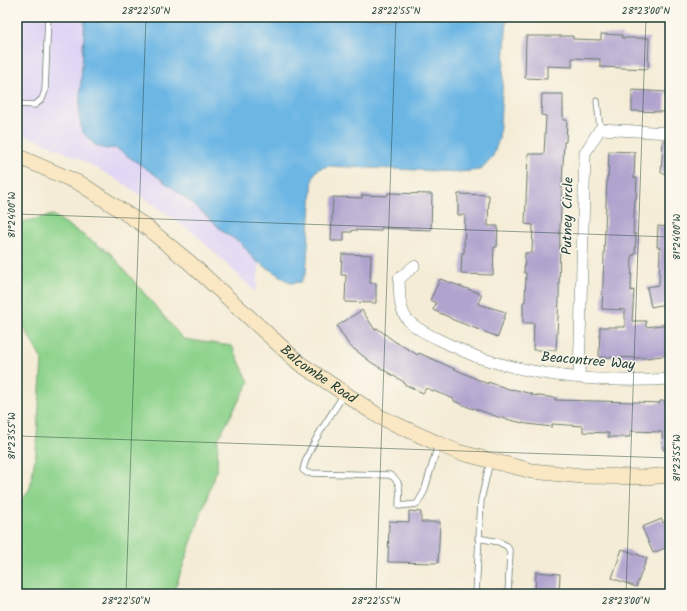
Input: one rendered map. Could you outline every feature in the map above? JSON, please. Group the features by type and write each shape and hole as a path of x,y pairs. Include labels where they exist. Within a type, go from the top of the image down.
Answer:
{"street":[{"path":"600,129 670,133"},
{"name":"Putney Circle","path":"579,378 585,153 600,129"},
{"name":"Balcombe Road","path":"17,156 81,184 145,226 189,262 298,363 380,417 458,452 532,471 582,476 647,477 670,475"},
{"name":"Beacontree Way","path":"414,266 400,279 400,305 408,320 426,334 479,357 534,372 579,378 641,381 670,379"}],"lane":[{"path":"17,104 35,105 42,99 45,91 48,17"},
{"path":"597,101 600,129"},
{"path":"344,394 305,461 303,470 307,473 390,475 396,478 400,485 399,506 417,504 424,492 438,444"},
{"path":"476,594 481,500 490,460"},
{"path":"478,538 499,542 507,546 510,552 508,594"}],"shaded area":[{"path":"17,17 291,17 256,292 194,233 123,183 84,161 43,142 17,133"}],"green space":[{"path":"53,215 110,253 183,339 232,346 249,382 218,439 217,469 173,594 17,594 17,509 30,488 36,452 42,360 17,315 18,223"}],"water":[{"path":"85,17 507,17 499,139 493,156 480,170 459,172 328,166 318,169 313,176 306,273 301,282 291,283 255,260 240,242 226,234 191,202 154,174 116,148 106,149 95,145 82,132 79,114"}],"building":[{"path":"601,34 622,35 622,38 649,38 648,69 600,67 600,59 572,58 572,67 547,66 547,79 525,78 526,36 573,36 573,39 601,40"},
{"path":"632,90 666,92 665,112 632,111"},
{"path":"542,94 563,94 563,120 567,120 566,142 564,142 556,350 533,350 534,323 523,323 523,302 525,302 526,273 524,273 525,253 532,253 533,225 525,224 528,154 544,154 546,116 541,115"},
{"path":"663,140 670,140 670,173 661,173"},
{"path":"609,151 635,152 634,178 637,178 633,234 636,234 635,255 632,255 631,291 634,290 632,321 646,321 646,327 670,324 670,355 646,358 599,357 600,327 625,327 625,310 602,309"},
{"path":"388,193 432,194 431,230 381,228 380,231 352,230 352,232 344,232 344,241 331,241 333,197 362,198 362,195 387,196"},
{"path":"458,194 489,195 488,226 498,226 497,247 494,247 493,275 461,274 462,253 464,253 465,215 458,215"},
{"path":"658,226 670,227 670,303 651,307 647,287 659,285 660,247 657,247"},
{"path":"342,254 371,255 370,283 376,283 376,303 345,302 346,275 341,275"},
{"path":"440,279 482,294 478,304 506,312 498,337 451,319 433,310 436,303 430,300"},
{"path":"362,310 375,330 377,328 394,341 418,355 419,353 488,384 488,382 512,390 532,394 531,395 556,398 555,400 660,403 660,401 670,400 670,450 663,450 662,432 630,431 630,437 608,437 609,433 583,432 583,426 552,424 552,427 527,424 473,409 454,401 454,399 426,388 423,393 404,384 404,382 372,363 349,345 337,326"},
{"path":"409,511 421,512 421,522 440,522 438,563 388,562 389,521 409,522"},
{"path":"662,519 663,523 670,520 670,546 653,553 642,527"},
{"path":"622,549 647,558 636,587 612,578"},
{"path":"536,572 560,574 559,594 535,594"}]}
